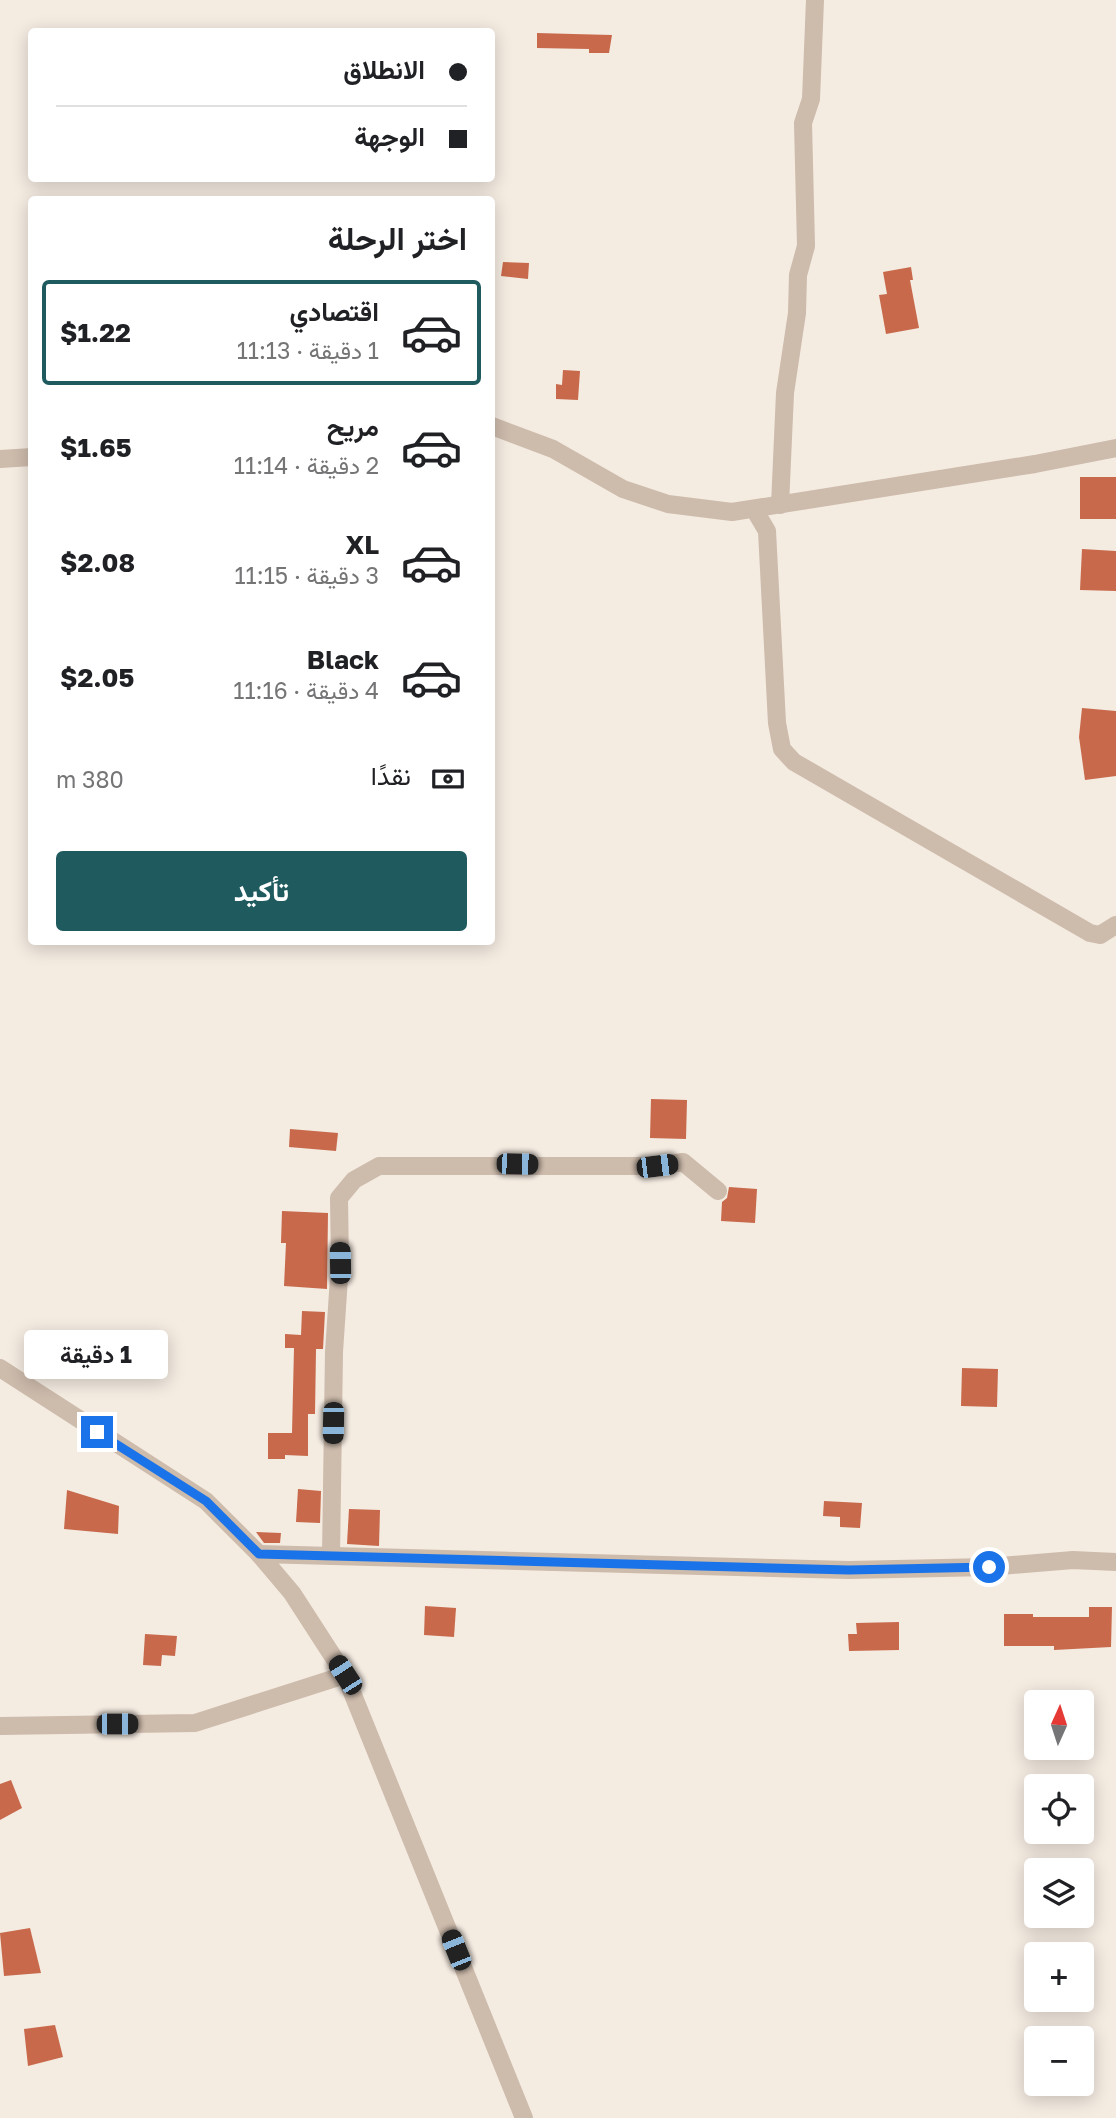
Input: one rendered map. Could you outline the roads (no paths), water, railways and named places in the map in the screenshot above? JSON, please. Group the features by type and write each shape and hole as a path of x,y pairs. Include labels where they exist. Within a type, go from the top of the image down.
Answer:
{"street":[{"path":"780,505 785,393 797,313 799,275 806,246 803,123 811,99 815,0"},
{"path":"495,427 553,449 623,489 668,505 732,512 1035,464 1116,448"},
{"path":"0,459 28,457"},
{"path":"754,509 767,531 776,723 782,749 806,769 1090,933 1100,935 1116,925"},
{"path":"331,1556 334,1352 340,1263 338,1198 354,1181 379,1166 657,1166 683,1163 718,1191"},
{"path":"0,1368 206,1501 259,1554 292,1593 345,1675 524,2118"},
{"path":"259,1554 849,1570 989,1567 1073,1560 1116,1562"},
{"path":"0,1726 195,1723 345,1675"}]}
